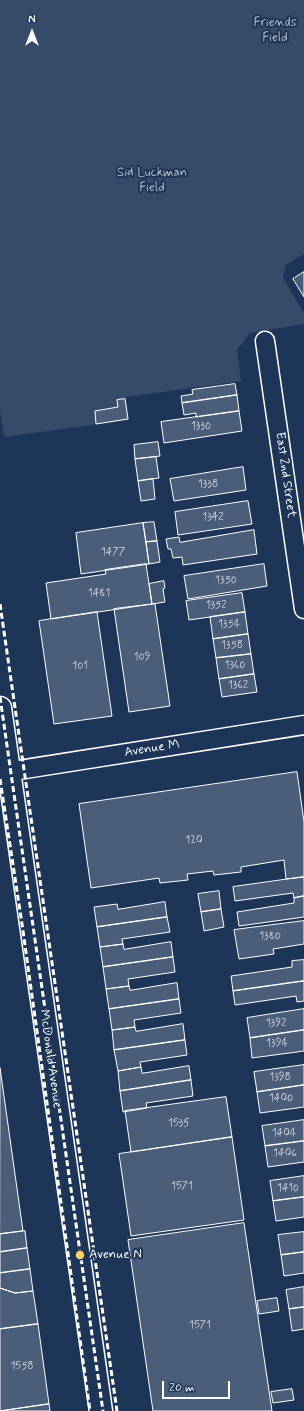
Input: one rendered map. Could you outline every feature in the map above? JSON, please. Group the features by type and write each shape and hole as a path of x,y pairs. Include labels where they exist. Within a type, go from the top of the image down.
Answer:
{"main road":[{"name":"McDonald Avenue","path":"0,708 5,772 100,1411"}],"street":[{"name":"East 2nd Street","path":"265,341 304,609"},
{"name":"Avenue M","path":"5,772 304,726"}],"green space":[{"name":"Sid Luckman Field","path":"0,0 304,0 304,254 286,265 283,278 304,313 304,324 250,333 237,350 241,381 126,397 129,420 4,437 0,410"}],"building":[{"path":"304,272 304,297 293,279"},
{"path":"235,384 237,395 182,403 181,396 193,394 192,390"},
{"path":"237,395 239,411 196,417 196,413 184,415 182,403"},
{"path":"125,399 128,419 96,424 95,411 118,407 117,400"},
{"path":"239,411 242,431 164,443 161,422"},
{"path":"158,442 160,456 135,459 134,445"},
{"path":"156,457 159,478 138,481 135,459"},
{"path":"243,467 246,490 174,501 170,479"},
{"path":"153,479 155,499 141,501 138,481"},
{"path":"248,501 252,524 178,535 175,512"},
{"path":"154,522 157,541 146,542 143,523"},
{"path":"143,523 149,564 81,574 76,533"},
{"path":"254,530 257,554 183,565 182,557 173,558 171,549 168,549 166,539 179,537 180,542"},
{"path":"157,541 160,562 149,564 146,542"},
{"path":"146,564 152,604 51,619 46,583 106,574 105,570"},
{"path":"264,564 267,586 188,599 184,576"},
{"path":"164,581 165,588 163,589 165,602 152,604 149,584"},
{"path":"242,593 245,612 189,620 186,601"},
{"path":"155,604 170,706 129,712 114,609"},
{"path":"97,612 112,716 54,724 39,621"},
{"path":"245,612 248,634 213,639 210,617"},
{"path":"248,634 251,654 216,658 213,639"},
{"path":"251,654 254,674 219,679 216,658"},
{"path":"254,674 257,692 222,697 219,679"},
{"path":"297,772 304,822 304,877 286,879 284,860 241,867 241,872 214,875 213,871 187,874 188,880 160,883 159,878 91,888 79,804"},
{"path":"304,877 304,896 294,898 293,893 235,901 233,887"},
{"path":"219,891 221,909 201,912 198,894"},
{"path":"304,896 304,917 239,926 237,912 294,903 294,898"},
{"path":"165,902 167,917 97,927 94,907 117,904 118,909"},
{"path":"221,909 224,927 204,931 201,912"},
{"path":"167,917 170,932 122,939 123,944 100,947 97,927"},
{"path":"304,921 304,944 273,949 274,954 239,959 234,930"},
{"path":"171,942 173,957 103,967 100,947 123,944 124,949"},
{"path":"173,957 175,972 128,979 129,986 106,989 103,967"},
{"path":"304,960 304,981 233,991 231,976 292,967 292,961"},
{"path":"304,981 304,1001 297,1002 296,996 235,1005 233,991"},
{"path":"177,983 179,999 109,1009 106,989 129,986 130,990"},
{"path":"179,999 181,1013 134,1020 135,1027 112,1030 109,1009"},
{"path":"304,1009 304,1030 250,1038 247,1018"},
{"path":"183,1024 185,1040 114,1050 112,1030 135,1027 136,1031"},
{"path":"304,1030 304,1051 252,1058 250,1038"},
{"path":"185,1040 187,1055 140,1062 141,1067 118,1071 114,1050"},
{"path":"304,1065 304,1085 257,1092 254,1072"},
{"path":"189,1066 191,1080 120,1091 118,1071 141,1067 142,1073"},
{"path":"0,1068 23,1231 0,1234"},
{"path":"191,1080 193,1096 146,1103 147,1108 123,1112 120,1091"},
{"path":"304,1085 304,1107 260,1113 257,1092"},
{"path":"226,1097 232,1137 131,1152 125,1111"},
{"path":"304,1120 304,1141 265,1146 262,1126"},
{"path":"232,1137 244,1220 131,1236 119,1154"},
{"path":"304,1141 304,1162 268,1167 265,1146"},
{"path":"304,1176 304,1197 273,1201 270,1181"},
{"path":"304,1197 304,1217 276,1221 273,1201"},
{"path":"244,1223 272,1411 153,1411 128,1240"},
{"path":"25,1231 27,1248 0,1252 0,1234"},
{"path":"304,1232 304,1252 281,1255 278,1235"},
{"path":"27,1248 30,1269 0,1273 0,1252"},
{"path":"304,1252 304,1273 284,1276 281,1255"},
{"path":"30,1269 33,1291 15,1293 0,1288 0,1273"},
{"path":"304,1287 304,1307 289,1309 286,1290"},
{"path":"0,1288 15,1293 33,1291 38,1324 0,1329"},
{"path":"277,1298 279,1311 259,1314 257,1301"},
{"path":"304,1307 304,1329 292,1331 289,1309"},
{"path":"38,1324 49,1404 0,1411 0,1329"},
{"path":"292,1389 294,1400 273,1403 271,1392"},
{"path":"49,1404 50,1411 0,1411"}],"railway":[{"path":"0,604 117,1411"},
{"path":"0,697 103,1411"},
{"path":"0,779 22,924 90,1411"}],"place":[{"name":"Avenue N","path":"80,1255"}],"park label":[{"name":"Friends Field","path":"275,30"}]}
